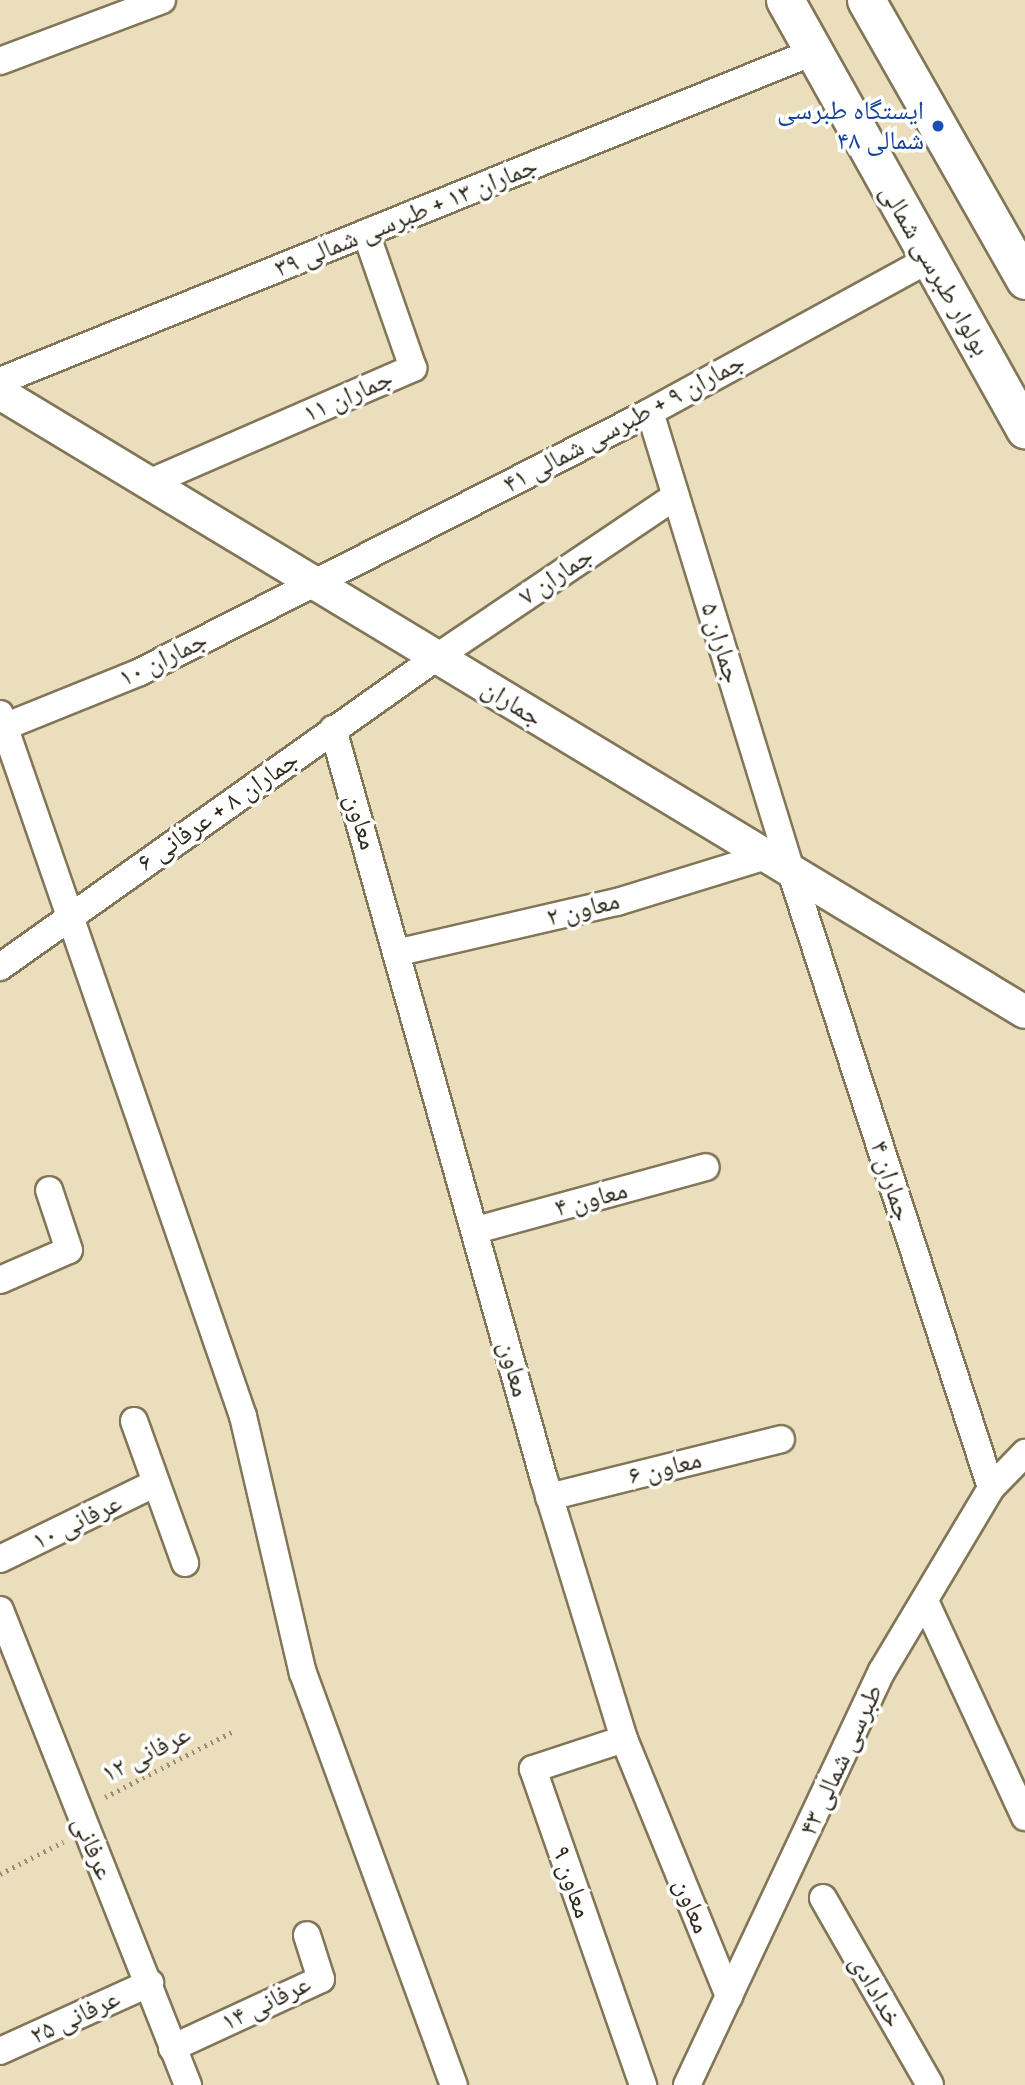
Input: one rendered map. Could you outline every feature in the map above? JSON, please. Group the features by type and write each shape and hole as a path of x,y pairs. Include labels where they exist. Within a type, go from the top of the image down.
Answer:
{"main road":[{"name":"بولوار طبرسی شمالی","path":"785,0 928,260 1025,429"},
{"path":"866,0 1025,280"}],"street":[{"path":"0,61 162,0"},
{"name":"جماران ۱۳ + طبرسی شمالی ۳۹","path":"0,381 813,52"},
{"name":"جماران ۱۱","path":"151,482 413,368 366,233"},
{"name":"جماران ۹ + طبرسی شمالی ۴۱","path":"317,580 650,412 928,260"},
{"name":"جماران","path":"0,393 317,580 436,657 792,875 1025,1012"},
{"name":"جماران ۵","path":"650,412 792,875"},
{"name":"جماران ۷","path":"436,657 676,496"},
{"name":"جماران ۱۰","path":"2,720 141,672 317,580"},
{"name":"جماران ۸ + عرفانی ۶","path":"0,967 436,657"},
{"path":"2,720 243,1416 303,1673 454,2085"},
{"name":"معاون","path":"333,729 400,952 549,1497 624,1739 729,1996"},
{"name":"معاون ۲","path":"400,952 617,902 763,857"},
{"name":"جماران ۴","path":"792,875 991,1488"},
{"name":"معاون ۴","path":"476,1230 706,1167"},
{"path":"0,1280 69,1250 49,1190"},
{"path":"134,1421 154,1484 185,1563"},
{"name":"معاون ۶","path":"549,1497 781,1439"},
{"name":"طبرسی شمالی ۴۳","path":"687,2085 882,1671 991,1488 1025,1453"},
{"name":"عرفانی ۱۰","path":"0,1559 154,1484"},
{"path":"925,1601 1025,1816"},
{"name":"عرفانی","path":"0,1610 82,1821 150,1983 188,2085"},
{"name":"معاون ۹","path":"624,1739 533,1769 643,2085"},
{"name":"خدادادی","path":"822,1898 930,2085"},
{"name":"عرفانی ۱۴","path":"172,2048 321,1979 307,1935"},
{"name":"عرفانی ۲۵","path":"0,2051 150,1983"}],"path":[{"name":"عرفانی ۱۲","path":"0,1874 82,1821 232,1732"}],"place":[{"name":"ایستگاه طبرسی شمالی ۴۸","path":"938,126"}]}
